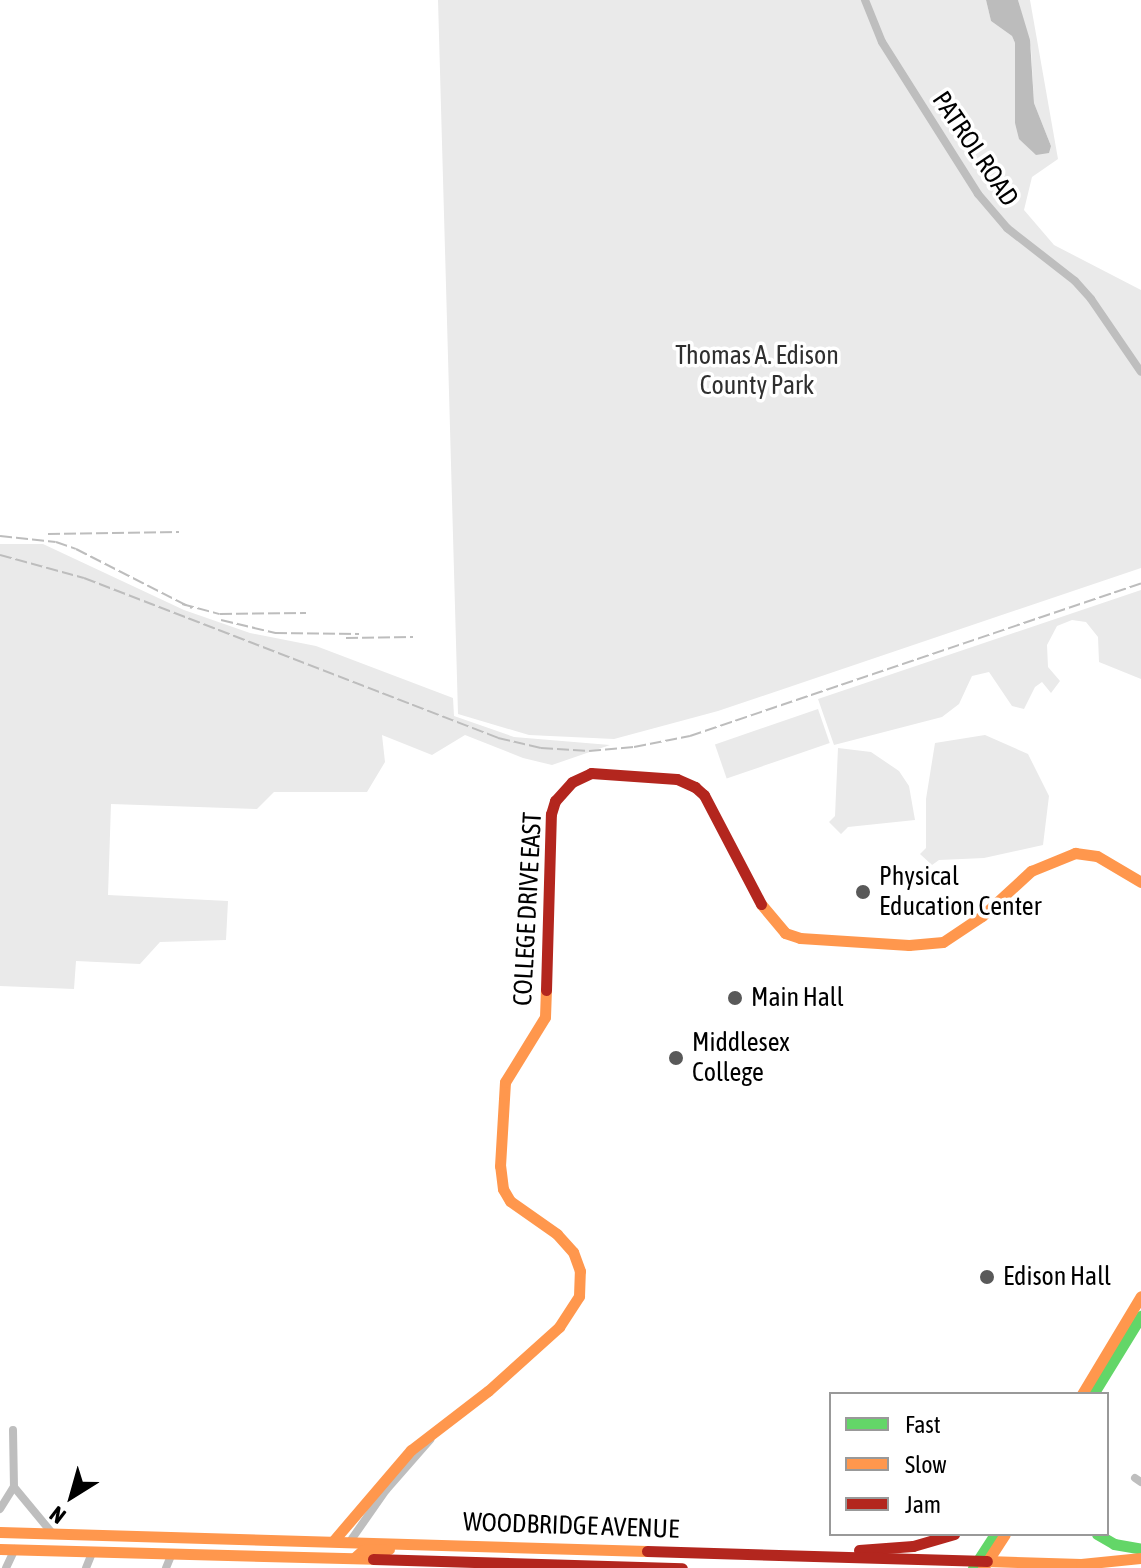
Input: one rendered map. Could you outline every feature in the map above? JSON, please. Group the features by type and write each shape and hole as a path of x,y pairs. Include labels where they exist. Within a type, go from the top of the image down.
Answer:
{"main road":[{"name":"COLLEGE DRIVE EAST","path":"334,1540 411,1450 435,1434 559,1327 577,1304 581,1289 580,1271 565,1241 510,1201 500,1178 505,1082 545,1017 551,814 555,801 572,782 591,773 677,779 695,787 704,795 766,913 785,933 800,938 909,945 943,942 982,916 1031,871 1075,853 1097,856 1141,882"},
{"path":"1083,1392 1141,1296"},
{"path":"1094,1392 1141,1316"},
{"path":"1104,1392 1134,1328"},
{"name":"WOODBRIDGE AVENUE","path":"0,1532 795,1554 980,1564 1081,1564 1141,1558"},
{"path":"795,1554 913,1546 947,1536"},
{"path":"980,1564 994,1536"},
{"path":"980,1564 1003,1536"},
{"path":"1100,1536 1114,1544 1141,1549"},
{"path":"298,1555 336,1548 351,1540"},
{"path":"352,1563 366,1549 428,1550 464,1545"},
{"name":"WOODBRIDGE AVENUE","path":"0,1549 298,1555 352,1563 682,1568"}],"street":[{"name":"PATROL ROAD","path":"865,0 882,42 978,194 1007,228 1075,281 1141,372"},
{"path":"0,1509 14,1487 13,1430"},
{"path":"351,1540 386,1490 435,1434"},
{"path":"14,1487 53,1534"},
{"path":"6,1568 15,1549"},
{"path":"86,1568 93,1551"},
{"path":"166,1568 172,1553"},
{"path":"247,1568 253,1554"}],"green space":[{"name":"Thomas A. Edison County Park","path":"438,0 986,0 991,21 1012,36 1015,43 1015,123 1051,146 1034,103 1031,49 1018,0 1030,0 1058,159 1032,177 1024,210 1054,245 1141,290 1141,568 718,711 614,739 529,735 458,714"},
{"path":"0,544 43,544 184,610 250,633 316,646 453,698 454,716 514,737 610,745 552,765 523,758 465,735 432,755 382,735 385,762 367,792 274,792 257,809 111,804 108,895 228,901 226,940 160,942 140,964 76,961 74,989 0,986"},
{"path":"1141,590 1141,679 1099,662 1098,637 1086,622 1072,620 1057,626 1047,645 1048,667 1060,681 1051,693 1042,682 1035,687 1024,709 1012,706 989,672 972,676 959,704 942,717 834,745 818,699"},
{"path":"818,709 830,743 727,779 715,744"},
{"path":"985,735 1028,754 1049,796 1043,845 984,858 939,860 932,865 920,854 926,848 926,799 935,743"},
{"path":"838,748 871,752 899,771 909,786 915,820 848,827 841,834 829,822 835,816"}],"shaded area":[{"path":"986,0 1018,0 1030,40 1034,103 1051,146 1049,153 1036,155 1019,139 1015,123 1015,43 1012,36 991,21"}],"railway":[{"path":"48,534 179,532"},
{"path":"0,536 56,542 76,549 192,608"},
{"path":"0,555 84,578 498,738 541,748 589,751 634,747 690,736 1141,583"},
{"path":"182,604 220,614 306,613"},
{"path":"221,620 275,633 359,634"},
{"path":"346,638 413,637"}],"traffic: fast":[{"path":"1094,1392 1141,1316"},
{"path":"973,1568 994,1536"},
{"path":"1100,1536 1114,1544 1141,1549"}],"traffic: slow":[{"path":"761,904 785,933 800,938 909,945 943,942 982,916 1031,871 1075,853 1097,856 1141,882"},
{"path":"334,1540 411,1450 488,1391 559,1327 579,1296 580,1271 573,1252 557,1234 510,1201 503,1189 500,1166 505,1082 545,1017 546,990"},
{"path":"1083,1392 1141,1296"},
{"path":"0,1532 647,1551"},
{"path":"983,1568 1004,1536"},
{"path":"0,1549 373,1559"},
{"path":"354,1558 363,1550 389,1549"},
{"path":"987,1561 1081,1564 1141,1558"}],"traffic: jam":[{"path":"546,990 551,814 555,801 572,782 591,773 677,779 695,787 704,795 761,904"},
{"path":"859,1550 913,1546 947,1536"},
{"path":"647,1551 987,1561"},
{"path":"373,1559 682,1568"}],"place":[{"name":"Physical Education Center","path":"863,892"},
{"name":"Main Hall","path":"735,998"},
{"name":"Middlesex College","path":"676,1058"},
{"name":"Edison Hall","path":"987,1277"}]}
